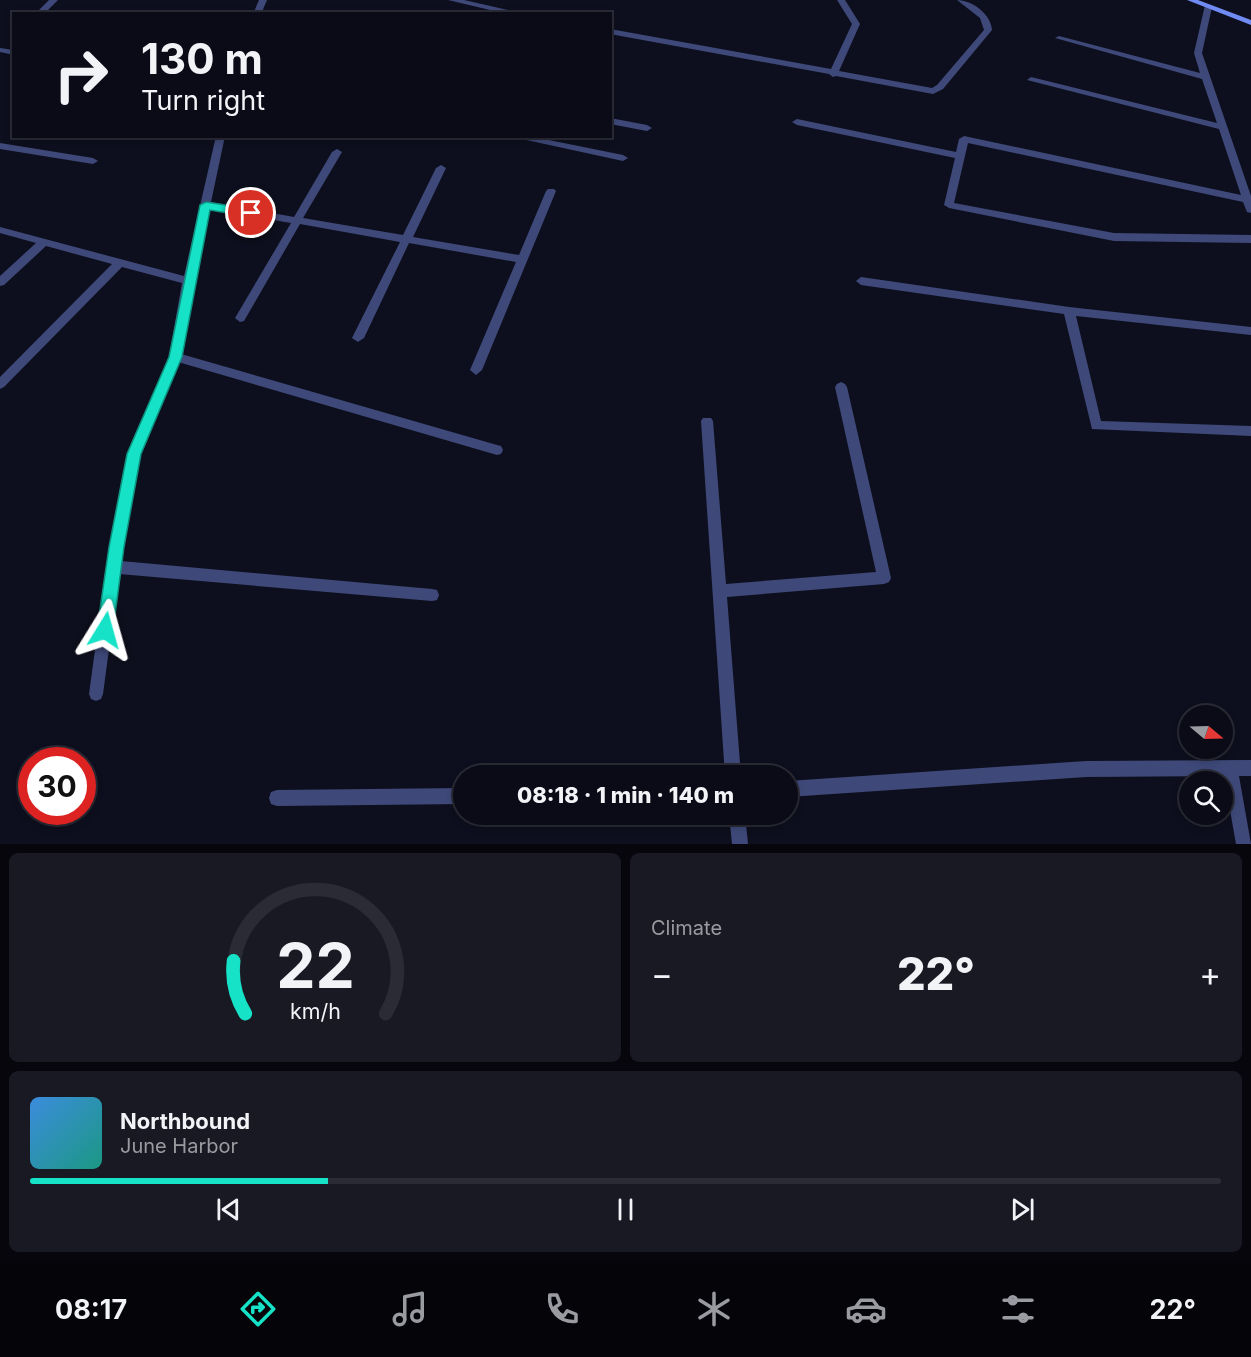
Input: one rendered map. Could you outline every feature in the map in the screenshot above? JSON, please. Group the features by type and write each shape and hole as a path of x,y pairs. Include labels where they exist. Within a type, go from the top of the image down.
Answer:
{"main road":[{"path":"1191,0 1251,23"}],"street":[{"path":"41,12 54,0"},
{"path":"452,0 511,12"},
{"path":"833,74 856,24 841,0"},
{"path":"612,31 933,91 940,87 988,30 989,24 986,18 961,0"},
{"path":"1208,7 1198,53 1249,205"},
{"path":"1059,38 1206,77"},
{"path":"1031,80 1223,127"},
{"path":"612,121 646,128"},
{"path":"797,122 959,156"},
{"path":"96,694 114,567 134,454 175,357 188,281 221,138"},
{"path":"522,138 623,158"},
{"path":"1249,205 964,139 949,205 1114,237 1251,238"},
{"path":"0,146 93,161"},
{"path":"240,318 337,152"},
{"path":"358,338 441,168"},
{"path":"476,370 551,191"},
{"path":"206,205 524,259"},
{"path":"0,230 188,281"},
{"path":"0,282 44,242"},
{"path":"0,384 120,262"},
{"path":"861,281 1069,311 1251,331"},
{"path":"1069,311 1096,426 1251,431"},
{"path":"175,357 497,450"},
{"path":"720,591 884,578 842,387"},
{"path":"707,421 732,765"},
{"path":"114,567 432,596"},
{"path":"1230,768 1244,844"},
{"path":"798,788 1086,769 1251,768"},
{"path":"277,798 453,796"},
{"path":"738,825 740,844"}],"route":[{"path":"105,630 116,547 134,454 175,357 188,281 206,205 251,213"}]}
